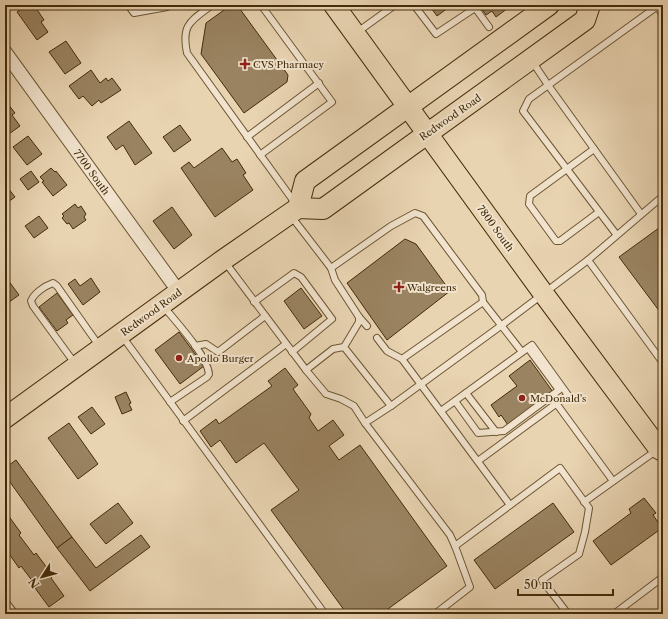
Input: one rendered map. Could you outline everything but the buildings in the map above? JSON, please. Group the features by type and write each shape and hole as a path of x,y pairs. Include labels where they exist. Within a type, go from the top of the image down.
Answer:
{"main road":[{"name":"7800 South","path":"334,5 543,293 662,453"},
{"path":"294,211 305,181 549,5"},
{"name":"Redwood Road","path":"5,418 223,260 294,211 323,209 585,20 590,5"}],"street":[{"name":"7700 South","path":"5,52 179,292"}],"lane":[{"path":"128,5 134,13 167,7 170,5"},
{"path":"212,5 191,21 187,28 184,38 186,53 260,156 331,268 335,280 359,317 367,326"},
{"path":"260,156 332,102 261,5"},
{"path":"355,34 395,5"},
{"path":"414,5 436,34 474,6 489,27"},
{"path":"616,234 523,111 529,99 658,6 663,15"},
{"path":"531,59 548,86 641,214"},
{"path":"247,137 319,83"},
{"path":"594,149 530,196 529,204 556,240 560,241 599,212"},
{"path":"365,423 502,325 588,260 616,234 663,196"},
{"path":"331,268 391,226 415,213 423,216 482,296 483,302 522,352"},
{"path":"223,260 292,352 326,394 354,406 365,423 450,536 470,587 435,614"},
{"path":"588,260 663,363"},
{"path":"254,302 294,273 301,276 332,319 292,352"},
{"path":"76,366 33,306 31,301 33,296 53,283 57,286 101,348"},
{"path":"402,359 483,302"},
{"path":"162,304 195,346 209,367 209,374 207,377 170,402"},
{"path":"195,346 206,344 218,352 265,316"},
{"path":"306,370 333,349 344,347 359,322 359,317"},
{"path":"120,334 325,614"},
{"path":"377,338 387,351 402,359 510,505"},
{"path":"183,421 286,344"},
{"path":"441,411 532,345 568,395 478,461"},
{"path":"344,347 390,406"},
{"path":"455,401 478,433 504,431 560,390 528,348"},
{"path":"466,393 496,432"},
{"path":"556,404 613,481"},
{"path":"584,502 613,481 662,453"},
{"path":"455,546 560,468 589,508 579,554 542,580 568,614"},
{"path":"614,614 663,577"},
{"path":"5,600 15,614"}],"place":[{"name":"CVS Pharmacy","path":"245,64"},
{"name":"Walgreens","path":"399,287"},
{"name":"Apollo Burger","path":"179,358"},
{"name":"McDonald's","path":"522,398"}]}
